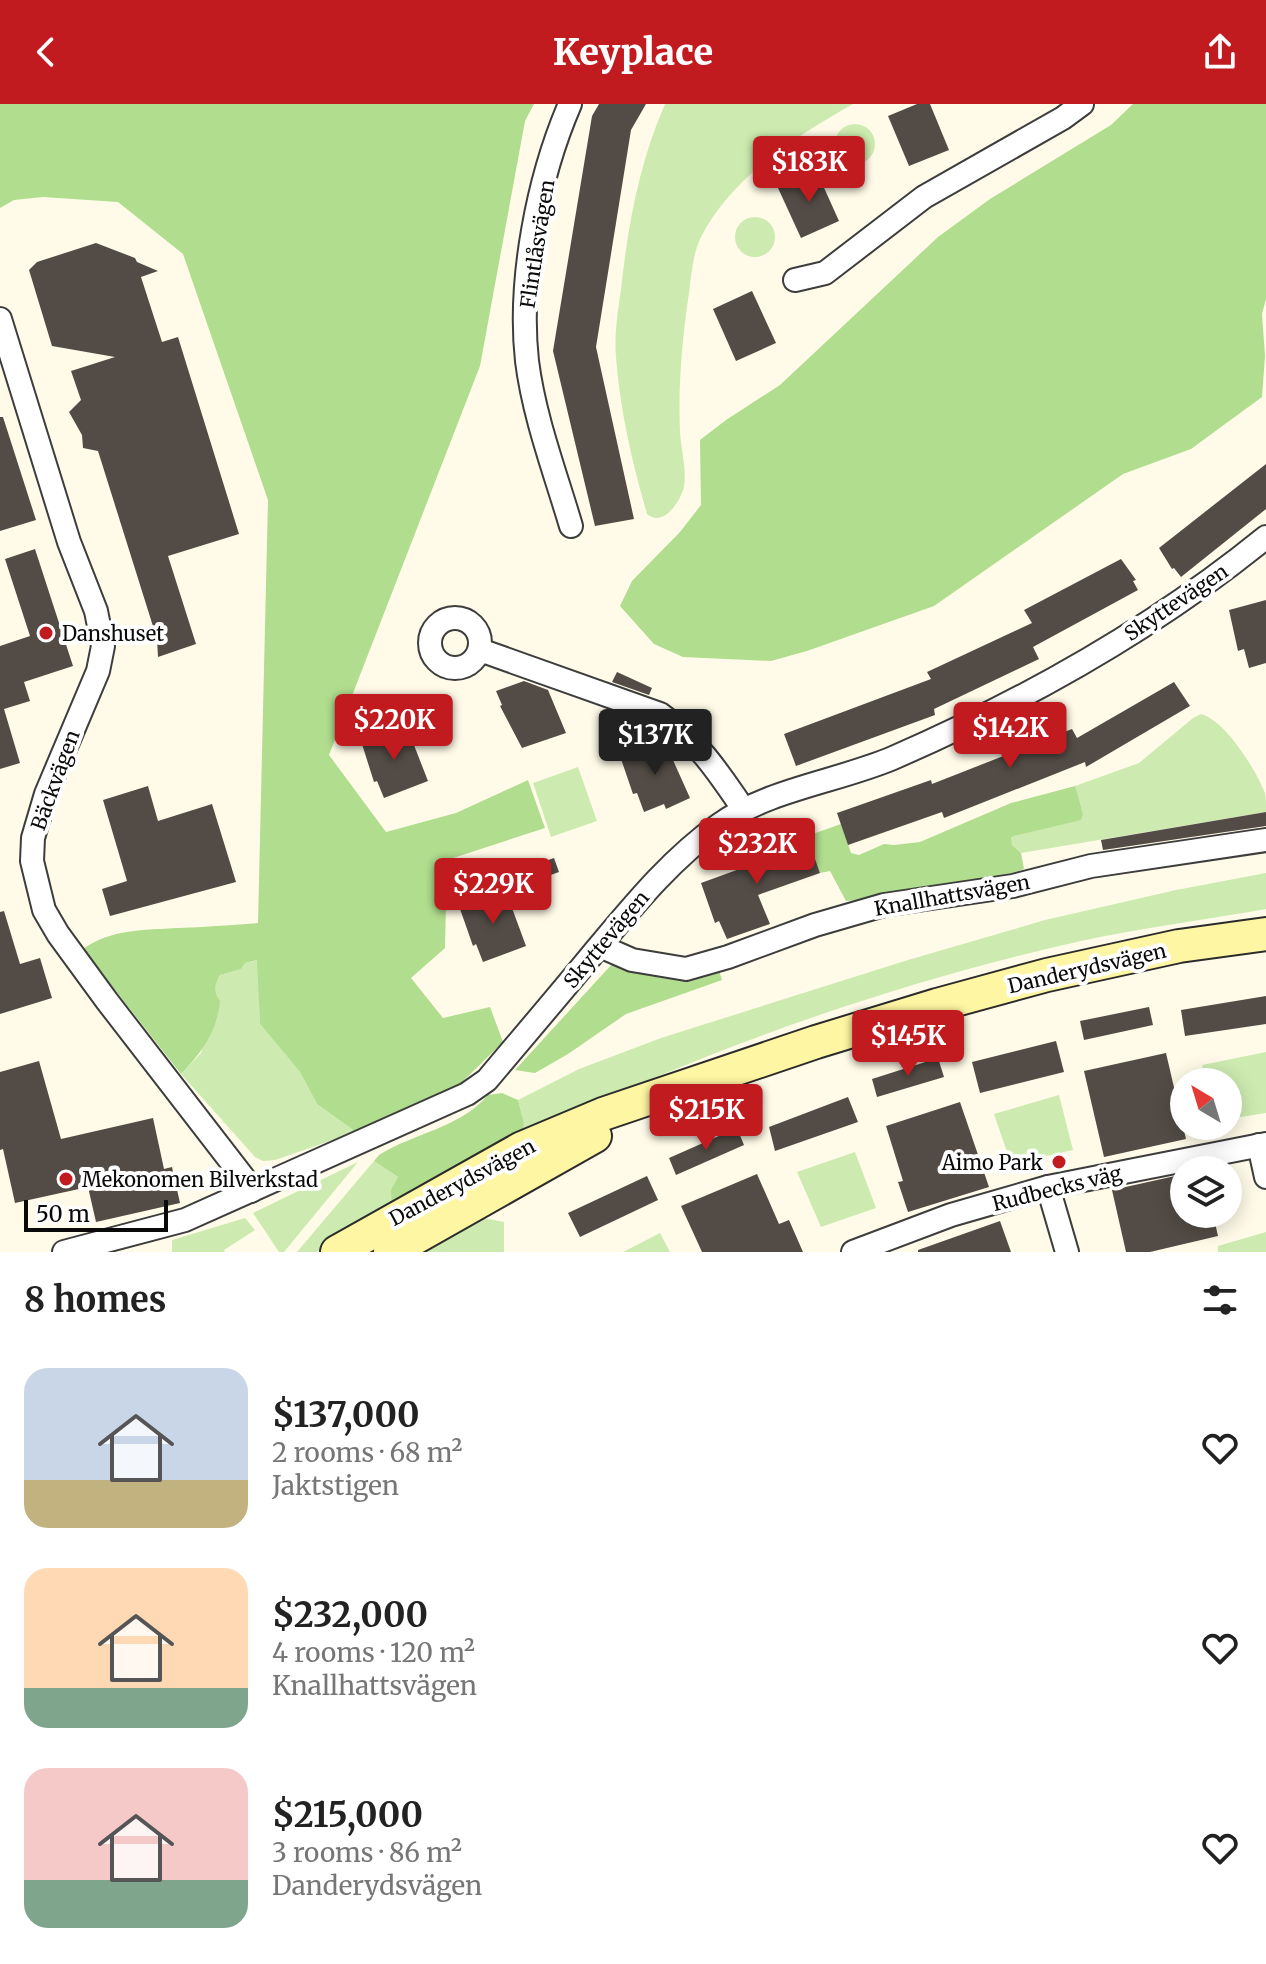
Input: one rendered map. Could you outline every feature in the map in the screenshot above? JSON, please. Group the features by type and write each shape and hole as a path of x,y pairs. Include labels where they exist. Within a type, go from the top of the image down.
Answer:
{"main road":[{"name":"Danderydsvägen","path":"341,1251 522,1148 603,1114 816,1042 1047,975 1179,946 1266,934"},
{"name":"Danderydsvägen","path":"390,1252 682,1088"}],"street":[{"name":"Flintlåsvägen","path":"570,104 539,205 526,295 525,328 527,363 541,427 571,526"},
{"path":"795,280 825,273 924,197 1063,118 1082,104"},
{"name":"Bäckvägen","path":"0,319 69,542 96,611 103,646 98,671 46,794 33,838 32,861 44,910 99,990 251,1191"},
{"name":"Skyttevägen","path":"64,1252 185,1220 467,1094 487,1080 652,886 699,841 744,810 886,761 1016,701 1140,627 1226,569 1266,537"},
{"path":"480,650 660,714 683,730 705,753 744,810"},
{"name":"Knallhattsvägen","path":"600,946 632,960 686,969 884,905 1013,886 1091,866 1266,840"},
{"path":"1262,1145 1266,1177"},
{"name":"Rudbecks väg","path":"853,1252 951,1215 1048,1187 1262,1145"},
{"path":"1048,1187 1067,1252"}],"green space":[{"path":"0,104 534,104 525,121 480,366 329,755 386,832 456,813 528,780 545,828 447,860 445,948 411,978 443,1018 490,1007 503,1042 453,1091 356,1132 317,1104 300,1072 260,1024 257,960 220,975 215,988 220,1001 212,1032 181,1074 83,949 94,942 128,932 258,923 268,500 183,254 118,202 43,197 14,200 0,208"},
{"path":"665,104 853,104 766,161 729,196 700,239 692,273 681,362 684,487 675,506 659,518 647,514 636,475 620,397 616,340 631,218 648,149"},
{"path":"1133,104 1266,104 1266,299 1262,314 1265,356 1262,397 1191,449 1123,474 934,606 771,661 683,657 654,644 620,606 632,581 680,532 701,505 700,440 780,385 938,237 990,199 1111,125"},
{"path":"855,124 869,130 875,144 869,158 855,164 841,158 835,144 841,130"},
{"path":"755,217 769,223 775,237 769,251 755,257 741,251 735,237 741,223"},
{"path":"1201,714 1220,726 1247,759 1265,793 1266,812 1021,853 1012,845 1010,839 1014,836 1083,814 1075,786 1139,763"},
{"path":"578,767 597,821 551,837 533,783"},
{"path":"1075,786 1083,814 1081,820 1014,836 1011,838 1012,845 1021,853 1024,869 983,883 902,897 846,901 830,871 820,873 807,836 841,824 851,853 859,855 884,844 920,842 1011,803"},
{"path":"1266,873 1266,909 1081,941 937,978 726,1049 522,1137 524,1123 518,1100 579,1069 661,1038 1045,920"},
{"path":"258,960 260,1024 300,1072 317,1104 356,1132 275,1160 263,1161 255,1157 181,1074 201,1053 215,983 220,975"},
{"path":"613,963 719,970 722,980 626,1014 535,1073 515,1070"},
{"path":"1266,1052 1266,1113 1242,1117 1242,1068 1203,1068 1202,1065"},
{"path":"502,1093 518,1100 524,1123 522,1137 392,1207 391,1190 398,1177 374,1161 379,1155 450,1123 488,1095"},
{"path":"1059,1095 1073,1150 1011,1164 994,1114"},
{"path":"855,1152 876,1208 821,1227 797,1172"},
{"path":"374,1161 398,1177 392,1207 317,1252 297,1252"},
{"path":"358,1162 284,1252 279,1252 253,1213"},
{"path":"245,1218 255,1230 225,1252 172,1252 172,1240"},
{"path":"483,1218 504,1222 504,1252 424,1252"},
{"path":"1266,1232 1266,1252 1218,1252 1218,1246"},
{"path":"660,1233 670,1252 623,1252"}],"building":[{"path":"599,104 646,104 631,130 596,347 634,519 595,526 553,351 592,116"},
{"path":"917,104 930,104 949,150 909,166 888,116"},
{"path":"816,170 839,221 801,238 778,188"},
{"path":"96,243 158,271 141,277 162,342 178,337 239,534 168,556 196,644 158,657 157,639 98,451 83,448 82,435 69,412 81,400 71,371 115,357 52,346 29,270 37,262"},
{"path":"752,291 776,343 736,361 713,309"},
{"path":"0,417 3,417 36,520 0,531"},
{"path":"1266,464 1266,509 1181,577 1159,548"},
{"path":"35,549 73,666 24,682 30,701 4,709 20,763 0,769 0,646 30,636 5,559"},
{"path":"1121,559 1136,580 1133,581 1138,590 1033,647 1039,659 934,709 935,715 796,766 784,734 931,679 927,672 1032,623 1024,610"},
{"path":"1266,600 1266,663 1249,668 1244,649 1238,651 1229,610"},
{"path":"617,672 652,688 649,695 612,682"},
{"path":"524,681 548,690 566,733 522,748 500,706 496,691"},
{"path":"1174,682 1190,706 1086,767 1085,762 944,818 942,812 848,845 837,813 931,780 932,784 1072,729 1077,738"},
{"path":"404,726 428,781 384,798 377,781 374,782 361,741"},
{"path":"664,740 690,798 666,809 664,804 644,812 637,793 633,794 620,756"},
{"path":"148,786 158,821 212,804 236,882 110,916 102,889 127,881 103,800"},
{"path":"1266,812 1266,826 1103,850 1101,840"},
{"path":"807,836 820,873 758,895 770,924 727,939 719,921 715,923 701,883 745,867 743,861"},
{"path":"554,858 559,872 520,886 515,872"},
{"path":"505,889 526,946 483,962 476,944 473,946 459,906"},
{"path":"4,911 20,964 40,958 52,998 0,1014 0,912"},
{"path":"1266,996 1266,1024 1185,1036 1181,1010"},
{"path":"1149,1007 1153,1025 1084,1040 1080,1021"},
{"path":"1056,1041 1064,1072 980,1093 972,1062"},
{"path":"1166,1053 1170,1070 1170,1140 1181,1140 1104,1157 1084,1071"},
{"path":"938,1058 944,1077 877,1097 872,1079"},
{"path":"39,1061 61,1139 153,1118 164,1169 172,1167 180,1203 96,1222 88,1187 15,1203 3,1149 0,1150 0,1072"},
{"path":"848,1097 858,1122 775,1151 769,1127"},
{"path":"960,1102 989,1187 908,1212 898,1182 903,1181 886,1126"},
{"path":"737,1128 744,1145 676,1175 669,1158"},
{"path":"757,1174 779,1224 789,1220 803,1252 702,1252 681,1206"},
{"path":"647,1176 658,1200 580,1237 568,1213"},
{"path":"1170,1177 1170,1228 1216,1228 1218,1236 1150,1252 1126,1252 1112,1190"},
{"path":"1000,1221 1011,1252 918,1252 918,1250"}],"place":[{"name":"Danshuset","path":"46,633"},
{"name":"Aimo Park","path":"1059,1162"},
{"name":"Mekonomen Bilverkstad","path":"66,1179"}]}
